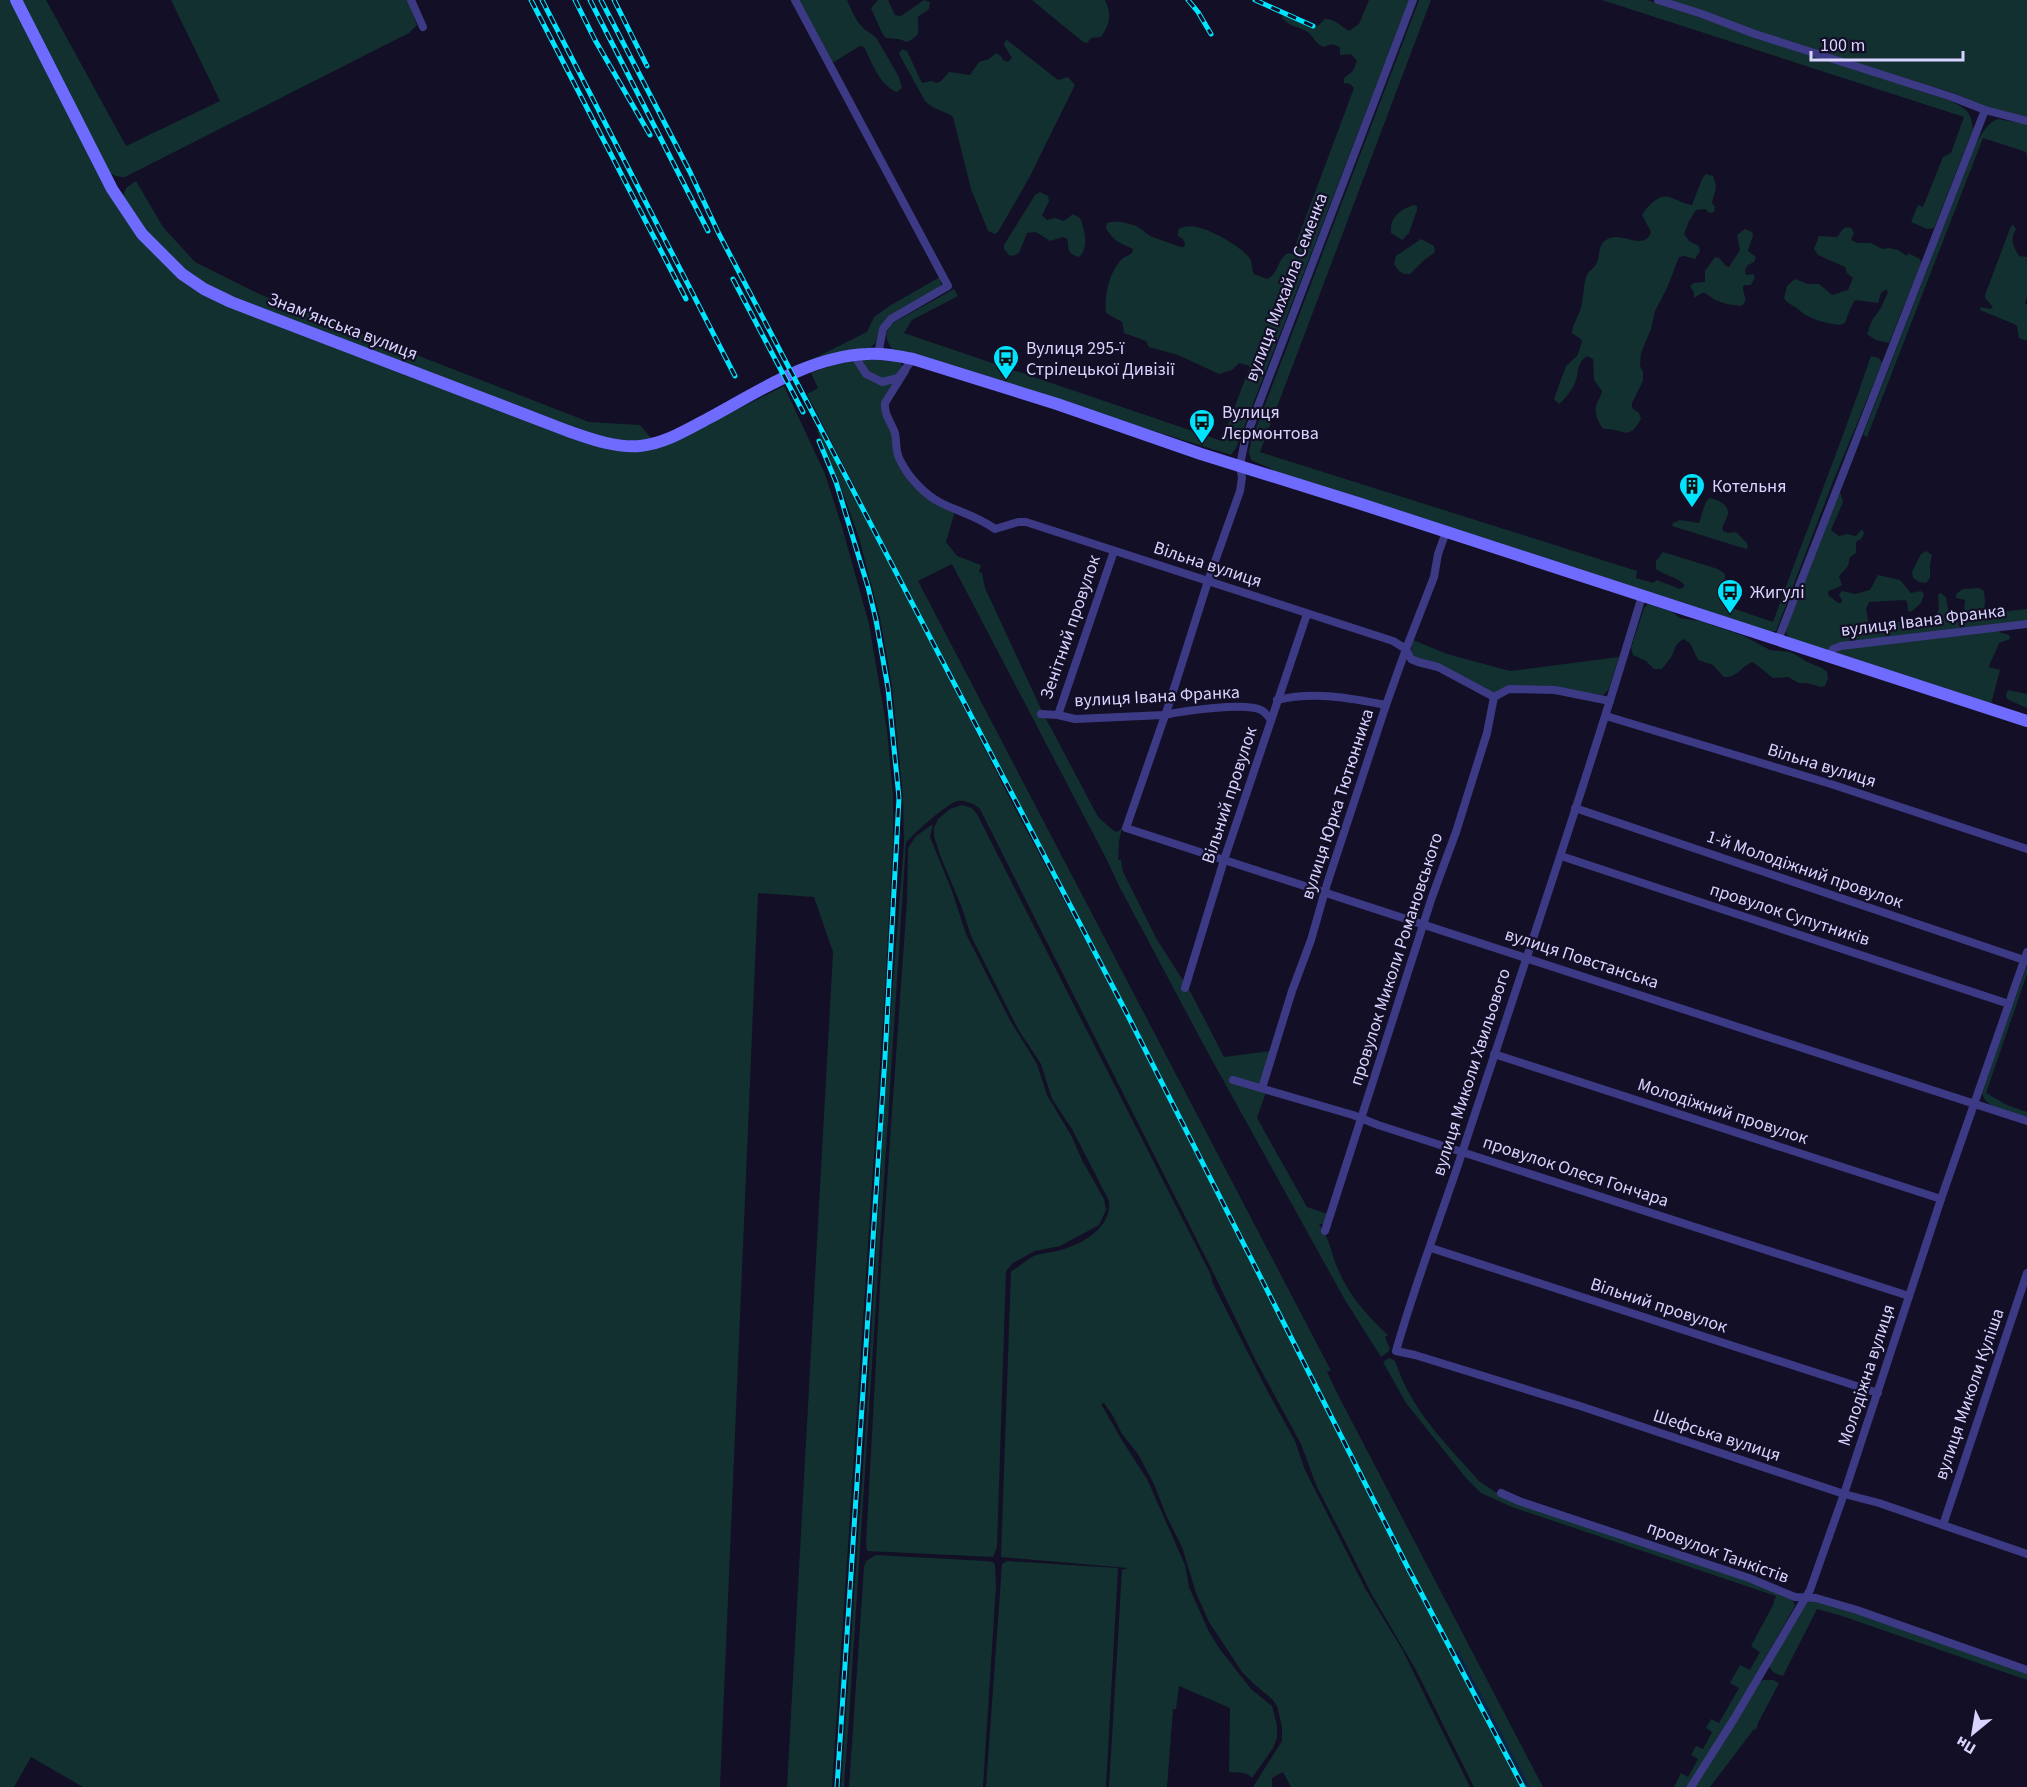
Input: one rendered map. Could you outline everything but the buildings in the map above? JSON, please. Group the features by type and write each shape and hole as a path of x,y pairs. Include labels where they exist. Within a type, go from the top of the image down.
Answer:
{"street":[{"name":"Знам'янська вулиця","path":"16,0 122,206 146,239 182,274 204,289 242,306 592,440 615,445 639,446 669,437 793,374 827,360 854,355 878,354 913,359 2027,721"},
{"path":"411,0 423,27"},
{"path":"795,0 948,286 891,319 883,329 878,354"},
{"name":"вулиця Михайла Семенка","path":"1126,828 1240,491 1242,478 1240,465 1245,440 1413,0"},
{"path":"1658,0 1755,34 1952,96 1985,110 2027,121"},
{"path":"1778,640 1985,110"},
{"path":"854,355 866,374 882,382 893,380 905,371"},
{"name":"Вільна вулиця","path":"913,359 885,403 885,414 895,434 899,460 928,494 940,502 980,518 995,529 1026,522 1393,641 1406,649 1411,658 1418,662 1438,667 1494,697"},
{"name":"вулиця Юрка Тютюнника","path":"1262,1088 1386,705 1434,577 1438,554 1446,531"},
{"name":"Зенітний провулок","path":"1058,715 1114,551"},
{"name":"вулиця Миколи Хвильового","path":"1396,1351 1410,1302 1431,1248 1561,856 1642,596"},
{"name":"Вільний провулок","path":"1185,988 1224,860 1307,614"},
{"name":"вулиця Івана Франка","path":"1829,657 1833,649 1841,646 2027,624"},
{"path":"1494,697 1509,689 1546,690 1582,694 1610,701"},
{"path":"1277,700 1303,695 1325,696 1386,705"},
{"name":"провулок Миколи Романовського","path":"1325,1231 1466,799 1492,712 1494,697"},
{"name":"вулиця Івана Франка","path":"1041,714 1075,719 1164,716 1179,712 1253,708 1262,710 1271,720"},
{"name":"Вільна вулиця","path":"1606,716 1831,784 2027,849"},
{"name":"1-й Молодіжний провулок","path":"1575,808 2026,956"},
{"name":"вулиця Повстанська","path":"1126,828 2027,1121"},
{"name":"провулок Супутників","path":"1561,856 2008,1004"},
{"name":"Молодіжна вулиця","path":"1691,1787 1807,1597 1844,1494 1941,1199 2026,956"},
{"name":"Молодіжний провулок","path":"1494,1054 1941,1199"},
{"name":"провулок Олеся Гончара","path":"1233,1080 1361,1118 1909,1296"},
{"name":"Вільний провулок","path":"1431,1248 1878,1393"},
{"name":"вулиця Миколи Куліша","path":"1943,1525 2027,1273"},
{"name":"Шефська вулиця","path":"1396,1351 1580,1406 1844,1494 1879,1503 2027,1554"},
{"name":"провулок Танкістів","path":"1501,1493 1749,1578 1795,1597 1827,1600 2027,1670"}],"green space":[{"path":"0,0 10,0 100,175 180,278 601,447 689,434 784,386 825,474 869,624 887,730 893,794 893,842 885,989 832,1787 787,1787 833,952 814,897 758,893 720,1787 83,1787 31,1757 14,1787 0,1787"},
{"path":"21,0 46,0 126,146 220,101 171,0 408,0 417,25 409,33 122,177 113,175 107,170"},
{"path":"797,0 847,0 860,24 877,39 899,77 902,88 897,92 886,84 864,47 860,46 834,62 830,61"},
{"path":"878,0 888,0 895,15 901,16 924,0 930,2 929,9 918,17 917,35 907,42 886,38 871,8"},
{"path":"1032,0 1105,0 1109,10 1108,24 1101,37 1091,38 1087,43 1083,42"},
{"path":"1369,0 1409,0 1236,448 1231,455 892,349 886,336 893,323 954,289 958,296 912,320 904,333 1222,441 1250,366 1239,363 1232,370 1219,374 1178,355 1149,347 1146,341 1124,333 1122,322 1106,313 1106,300 1113,272 1120,261 1132,253 1133,249 1109,233 1106,228 1107,223 1118,222 1136,226 1152,237 1180,247 1184,247 1185,244 1178,236 1178,230 1194,226 1204,229 1225,239 1250,258 1254,274 1267,279 1271,277 1284,256 1288,253 1292,254 1354,88 1344,83 1344,78 1353,71 1357,61 1351,54 1340,55 1340,48 1335,45 1323,47 1318,44 1307,31 1287,22 1282,16 1285,14 1313,27 1329,19 1349,31 1359,24"},
{"path":"1419,0 1431,0 1260,452 1637,571 1636,578 1653,583 1657,580 1680,589 1685,586 1656,569 1656,561 1663,552 1718,569 1725,574 1724,589 1732,598 1732,608 1773,622 1871,356 1879,358 1882,363 1832,484 1776,631 1770,632 1287,476 1251,460 1249,453 1251,441"},
{"path":"1602,0 1647,0 1951,101 1964,109 1971,118 1973,129 1934,228 1927,229 1911,222 1918,205 1923,207 1943,157 1951,153 1964,117"},
{"path":"1667,0 2027,0 2027,119 1984,106 1954,93 1810,49"},
{"path":"1007,40 1058,80 1068,77 1075,85 1029,178 995,234 988,231 971,189 953,117 925,101 899,54 902,49 907,51 922,83 932,81 936,83 940,82 949,72 970,75 979,62 989,59 996,53 1008,62 1012,58 1004,45"},
{"path":"1998,119 2027,124 2027,159 2026,152 1983,138 1867,437 1863,435 1976,144 1988,126"},
{"path":"1706,174 1713,176 1716,185 1712,203 1715,207 1714,212 1710,213 1705,209 1696,210 1689,221 1684,234 1689,241 1699,246 1700,251 1695,259 1679,257 1655,311 1651,329 1641,353 1640,366 1643,381 1632,403 1632,408 1639,413 1641,419 1629,432 1604,429 1596,412 1602,391 1594,380 1593,359 1587,356 1581,362 1575,383 1564,400 1559,404 1554,399 1566,366 1577,356 1582,342 1572,333 1581,307 1587,275 1595,266 1603,242 1612,237 1643,241 1651,232 1642,215 1650,205 1661,197 1669,197 1692,205"},
{"path":"136,181 163,227 195,262 259,294 589,422 640,425 651,438 639,441 603,438 233,298 187,271 166,254 148,234 123,196 126,188"},
{"path":"1040,192 1048,196 1049,201 1042,215 1047,220 1055,218 1064,221 1073,214 1080,218 1085,233 1085,244 1079,257 1070,252 1067,239 1063,237 1050,241 1036,232 1027,233 1019,253 1009,255 1004,249 1004,245 1035,195"},
{"path":"1414,205 1417,206 1417,210 1409,233 1402,240 1391,233 1392,222 1400,211"},
{"path":"2013,225 2016,229 2013,237 2014,246 2019,256 2027,257 2025,303 2027,305 2027,341 2019,338 2017,326 2014,324 1980,310 1981,307 1990,309 1993,307 1985,295"},
{"path":"1849,227 1854,233 1851,240 1858,243 1871,243 1882,249 1898,250 1907,256 1908,253 1920,259 1921,263 1889,343 1876,340 1867,334 1888,292 1886,289 1881,293 1878,303 1855,300 1845,323 1840,325 1813,319 1789,304 1784,298 1787,286 1795,279 1808,284 1819,284 1832,295 1848,290 1853,278 1847,273 1845,267 1818,255 1814,249 1819,236 1837,237 1844,228"},
{"path":"1745,229 1752,232 1748,251 1756,257 1745,270 1746,275 1753,274 1755,277 1751,285 1743,287 1744,304 1741,306 1727,304 1705,293 1694,298 1694,292 1690,286 1694,283 1705,282 1705,271 1715,257 1729,267 1740,250 1737,235"},
{"path":"1421,239 1434,246 1435,252 1410,274 1400,272 1394,264 1396,256"},
{"path":"940,277 941,285 938,289 880,327 876,342 869,349 795,368 867,332 874,317"},
{"path":"866,359 900,362 903,367 882,403 906,474 955,511 946,542 957,556 981,565 979,572 982,573 985,588 1042,711 1098,817 1114,831 1117,832 1122,828 1118,860 1121,860 1123,872 1156,938 1191,993 1224,1057 1271,1051 1260,1083 1256,1084 1266,1092 1257,1118 1307,1207 1328,1214 1324,1224 1319,1224 1328,1240 1341,1277 1358,1304 1388,1335 1385,1337 1390,1349 1381,1357 1345,1300 1207,1051 952,564 918,581 1331,1370 1327,1372 1337,1393 1543,1787 1525,1787 807,394 818,388 811,373 844,361"},
{"path":"820,430 1014,807 1123,1011 1406,1568 1521,1787 1474,1787 1417,1672 1371,1593 1317,1487 1301,1444 1256,1361 980,809 970,803 958,801 939,813 906,843 850,1702 844,1787 841,1787 866,1422 887,1060 904,843 903,797 892,686 880,618 859,538 839,482 817,431"},
{"path":"1840,492 1843,502 1831,530 1839,536 1847,534 1856,536 1862,529 1864,533 1862,538 1856,542 1856,553 1850,557 1848,566 1839,576 1842,585 1828,591 1828,595 1841,603 1839,595 1842,591 1855,594 1870,590 1878,575 1900,580 1911,593 1921,591 1924,594 1921,603 1911,612 1908,611 1905,600 1869,602 1866,609 1869,625 1935,618 1939,609 1938,595 1940,593 1946,597 1949,613 1964,612 1965,600 1956,598 1956,594 1963,589 1979,588 1984,591 1984,614 2027,609 2027,621 1840,643 1832,645 1827,651 1789,638 1786,633 1787,627"},
{"path":"1709,498 1726,506 1728,513 1723,531 1736,532 1747,543 1746,549 1672,526 1680,520 1699,523"},
{"path":"1926,551 1932,555 1930,578 1926,583 1913,578 1912,572 1921,554"},
{"path":"1648,604 1672,612 1680,618 1700,621 1744,636 1770,650 1790,652 1827,672 1828,678 1825,686 1799,683 1788,677 1773,678 1753,662 1737,673 1724,677 1713,665 1698,660 1690,643 1683,639 1676,645 1672,656 1662,669 1654,669 1646,661 1633,655 1631,648 1644,608"},
{"path":"1999,630 2009,635 2010,639 1999,643 1989,667 2000,670 1991,704 1837,653 1839,650"},
{"path":"1413,640 1447,654 1510,671 1619,657 1609,689 1603,695 1583,692 1495,693 1419,660 1412,651"},
{"path":"2008,690 2027,694 2027,708 2007,699"},
{"path":"962,805 972,808 977,814 1210,1273 1213,1284 1295,1441 1305,1470 1366,1590 1402,1649 1470,1787 1291,1787 1283,1772 1272,1778 1272,1787 1253,1787 1282,1741 1282,1727 1277,1706 1242,1672 1209,1622 1196,1593 1182,1547 1154,1484 1138,1454 1122,1434 1104,1403 1101,1404 1147,1479 1185,1565 1189,1586 1187,1587 1208,1630 1251,1689 1272,1706 1277,1725 1277,1738 1273,1748 1252,1778 1245,1773 1229,1772 1230,1708 1179,1686 1176,1709 1173,1709 1167,1787 1109,1787 1122,1570 1128,1568 1001,1557 1011,1271 1034,1256 1075,1245 1093,1234 1105,1220 1109,1211 1109,1201 1072,1129 1052,1099 1041,1064 1018,1029 971,936 940,855 934,828 938,819 950,809"},
{"path":"933,824 930,837 952,891 966,934 1011,1022 1037,1064 1047,1095 1104,1199 1106,1210 1099,1225 1060,1246 1035,1251 1013,1263 1006,1271 997,1547 993,1557 867,1551 866,1544 881,1268 907,900 908,848 916,836"},
{"path":"2027,965 2027,974 1986,1093 2007,1105 2027,1112 2027,1117 1994,1107 1988,1103 1982,1093"},
{"path":"1389,1358 1395,1361 1411,1396 1431,1426 1479,1481 1500,1495 1749,1580 1792,1599 1795,1606 1731,1718 1687,1787 1674,1787 1681,1773 1688,1777 1698,1759 1691,1755 1696,1746 1703,1749 1712,1732 1706,1728 1711,1719 1719,1723 1739,1688 1730,1683 1740,1665 1750,1670 1760,1652 1751,1646 1776,1596 1512,1507 1481,1493 1466,1478 1406,1403 1383,1362"},
{"path":"876,1555 985,1561 993,1562 995,1565 996,1586 983,1787 849,1787 864,1567 866,1561"},
{"path":"1007,1561 1118,1568 1106,1787 986,1787 1002,1564"},
{"path":"1808,1601 1826,1602 2027,1673 2027,1680 1817,1609 1783,1676 1776,1673 1769,1665"},
{"path":"1763,1680 1773,1680 1779,1683 1756,1730 1754,1729 1710,1787 1695,1787 1759,1683"}],"waterway":[{"path":"1457,1652 1528,1787"}],"railway":[{"path":"531,0 686,299"},
{"path":"542,0 735,376"},
{"path":"575,0 595,40 650,135"},
{"path":"590,0 708,231"},
{"path":"601,0 690,172 718,232 1125,1010 1408,1568 1523,1787"},
{"path":"614,0 647,66"},
{"path":"1188,0 1211,34"},
{"path":"1255,0 1313,26"},
{"path":"733,279 803,412"},
{"path":"819,441 836,482 876,620 888,688 899,798 885,1057 837,1787"}],"place":[{"name":"Вулиця 295-ї Стрілецької Дивізії","path":"1006,381"},
{"name":"Вулиця Лєрмонтова","path":"1202,445"},
{"name":"Котельня","path":"1692,509"},
{"name":"Жигулі","path":"1730,615"}]}
